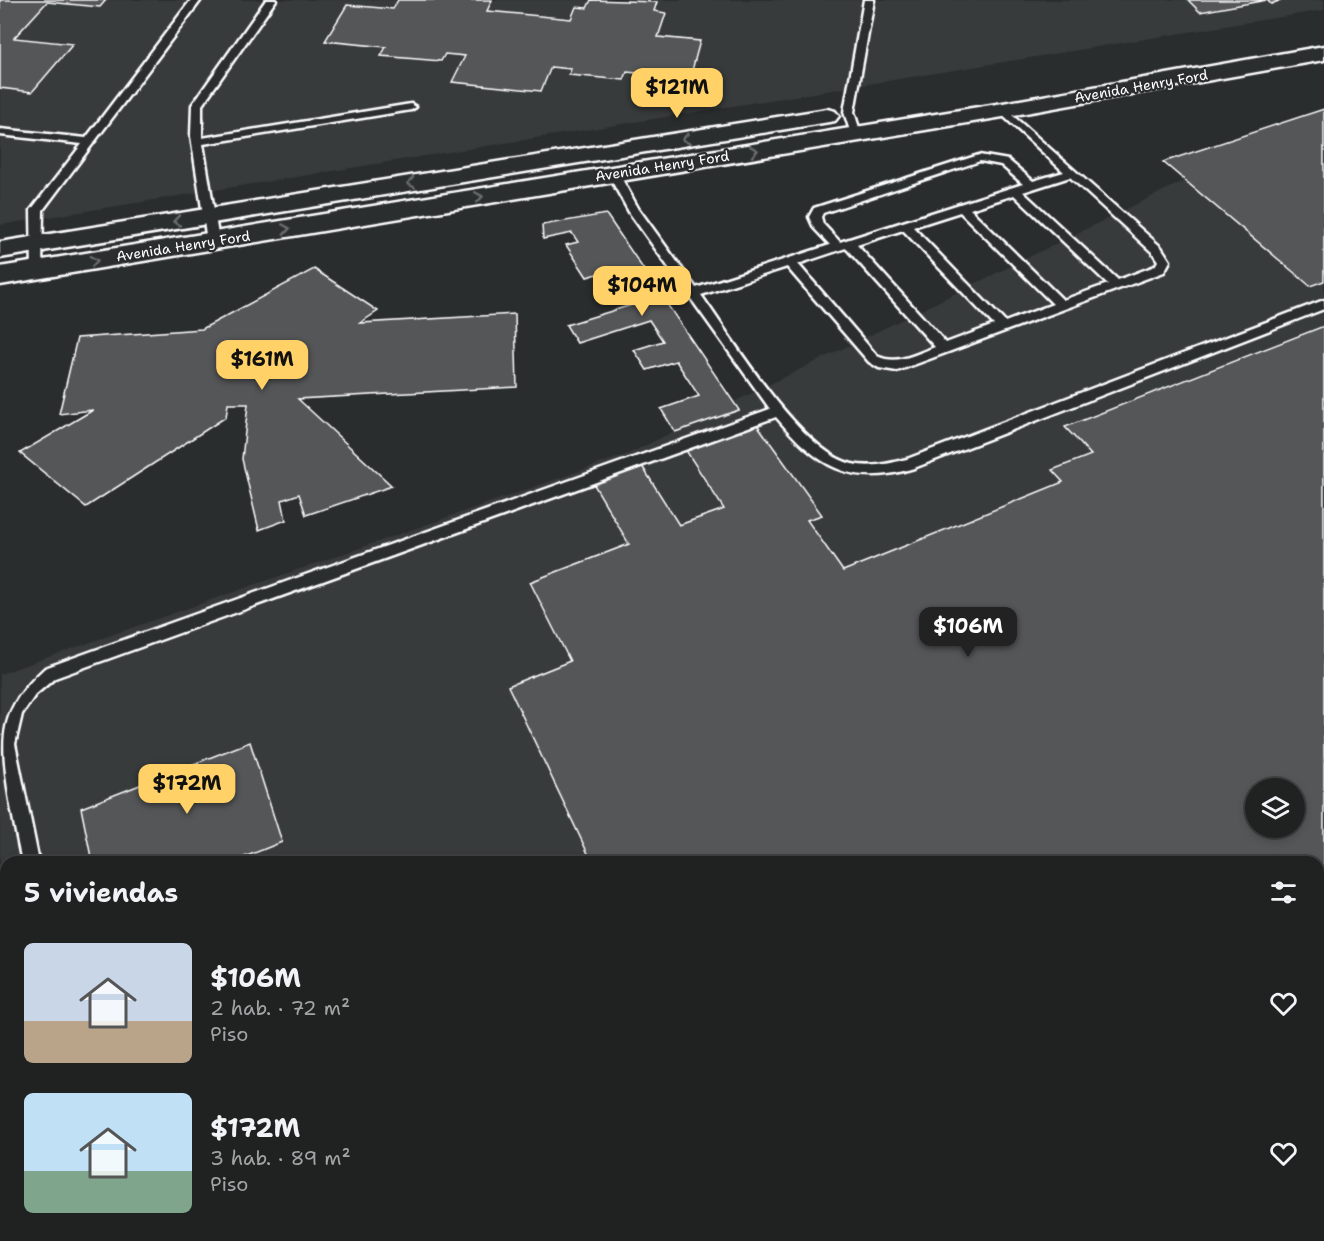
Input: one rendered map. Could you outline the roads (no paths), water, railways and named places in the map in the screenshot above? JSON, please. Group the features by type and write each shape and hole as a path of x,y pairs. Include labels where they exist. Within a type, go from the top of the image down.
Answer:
{"main road":[{"name":"Avenida Henry Ford","path":"1023,84 1324,34"},
{"name":"Avenida Henry Ford","path":"0,250 859,118 1003,110 1324,53"},
{"name":"Avenida Henry Ford","path":"0,276 614,174 859,118"}],"lane":[{"path":"36,270 37,210 196,0"},
{"path":"213,241 195,117 197,105 271,0"},
{"path":"859,118 869,0"},
{"path":"198,142 411,108"},
{"path":"791,264 873,359 884,365 897,366 1160,269 1164,261 1157,250 1003,110"},
{"path":"0,132 87,141"},
{"path":"944,349 845,247 818,225 815,217 818,211 979,158 1005,162 1032,186"},
{"path":"693,293 845,247 1071,173"},
{"path":"614,174 633,209 778,411 810,447 832,464 868,471 909,464 1324,304"},
{"path":"1016,191 1116,285"},
{"path":"963,208 1062,305"},
{"path":"906,227 1003,327"},
{"path":"29,856 7,744 15,712 29,690 50,673 778,411"}]}
